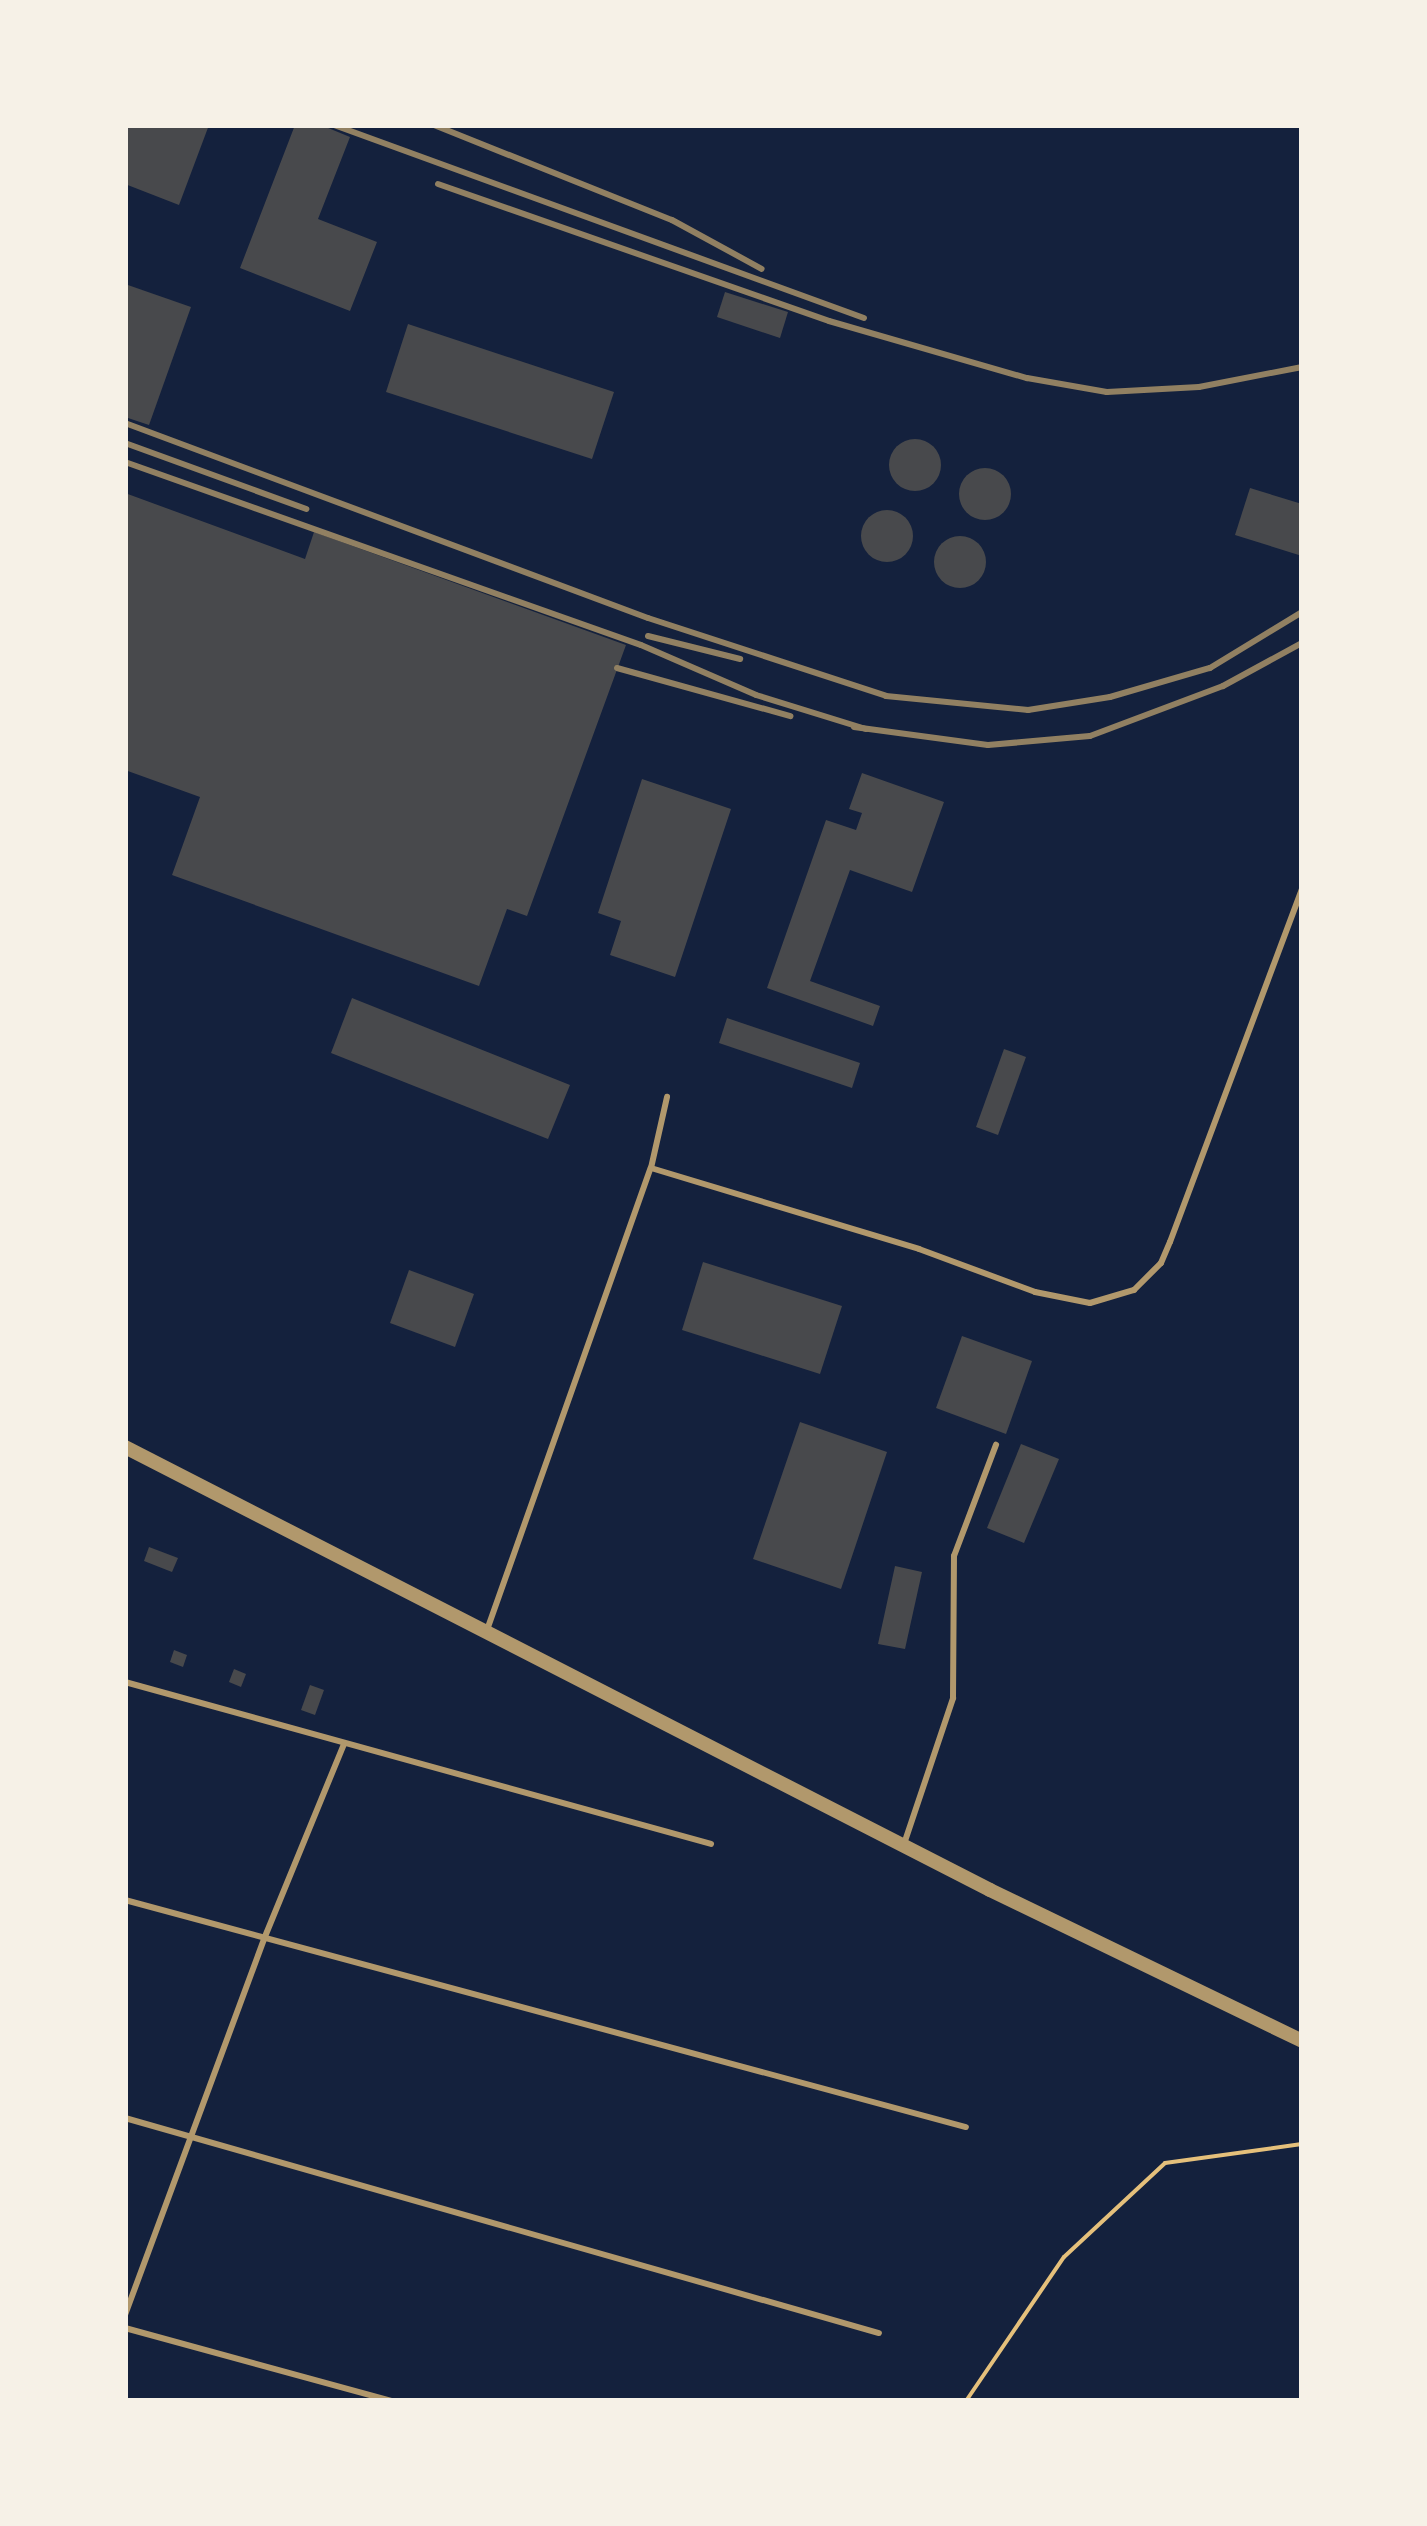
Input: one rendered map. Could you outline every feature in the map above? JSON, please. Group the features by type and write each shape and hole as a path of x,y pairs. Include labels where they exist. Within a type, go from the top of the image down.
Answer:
{"street":[{"path":"125,1448 904,1845 1302,2041"}],"lane":[{"path":"651,1168 901,1243 1036,1292 1090,1303 1134,1290 1161,1263 1170,1242 1302,889"},
{"path":"488,1630 651,1168 667,1097"},
{"path":"904,1845 954,1698 954,1556 996,1445"},
{"path":"125,1682 711,1844"},
{"path":"125,2315 264,1939 344,1744"},
{"path":"125,1900 966,2127"},
{"path":"125,2118 879,2333"},
{"path":"125,2328 391,2401"}],"path":[{"path":"966,2401 1064,2258 1165,2162 1302,2144"}],"building":[{"path":"125,125 209,125 179,205 125,184"},
{"path":"295,125 321,125 350,137 318,219 377,242 350,311 240,268"},
{"path":"125,284 191,307 149,425 125,417"},
{"path":"725,292 788,312 780,338 717,317"},
{"path":"408,324 614,392 592,459 386,392"},
{"path":"915,439 933,447 941,465 933,483 915,491 897,483 889,465 897,447"},
{"path":"985,468 1003,476 1011,494 1003,512 985,520 967,512 959,494 967,476"},
{"path":"1250,488 1302,504 1302,556 1235,535"},
{"path":"125,493 305,559 314,532 626,645 527,916 507,909 479,986 172,875 200,797 125,770"},
{"path":"887,510 905,518 913,536 905,554 887,562 869,554 861,536 869,518"},
{"path":"960,536 978,544 986,562 978,580 960,588 942,580 934,562 942,544"},
{"path":"862,773 944,802 912,892 850,870 810,981 880,1006 873,1026 767,988 826,820 856,830 862,813 849,809"},
{"path":"642,779 731,809 675,977 610,955 621,921 598,913"},
{"path":"352,998 570,1085 548,1139 331,1053"},
{"path":"727,1018 860,1063 852,1088 719,1043"},
{"path":"1004,1049 1026,1057 998,1135 976,1127"},
{"path":"703,1262 842,1306 820,1374 682,1330"},
{"path":"409,1270 474,1294 455,1347 390,1323"},
{"path":"962,1336 1032,1361 1006,1434 936,1408"},
{"path":"800,1422 887,1452 841,1589 753,1559"},
{"path":"1021,1444 1059,1459 1024,1543 987,1528"},
{"path":"149,1547 178,1558 172,1572 144,1561"},
{"path":"895,1566 922,1572 905,1649 878,1644"},
{"path":"174,1650 187,1655 183,1667 170,1662"},
{"path":"234,1669 246,1674 241,1687 229,1682"},
{"path":"310,1685 324,1690 315,1715 301,1710"}],"railway":[{"path":"334,125 864,318"},
{"path":"434,125 672,220 762,269"},
{"path":"438,184 829,321 1027,378 1107,392 1199,387 1302,367"},
{"path":"125,423 648,618 886,696 1028,710 1110,697 1210,668 1302,612"},
{"path":"125,443 306,509"},
{"path":"125,462 641,645 756,695 866,729"},
{"path":"648,636 740,659"},
{"path":"854,727 988,745 1090,736 1223,686 1302,643"},
{"path":"617,668 790,716"}]}
